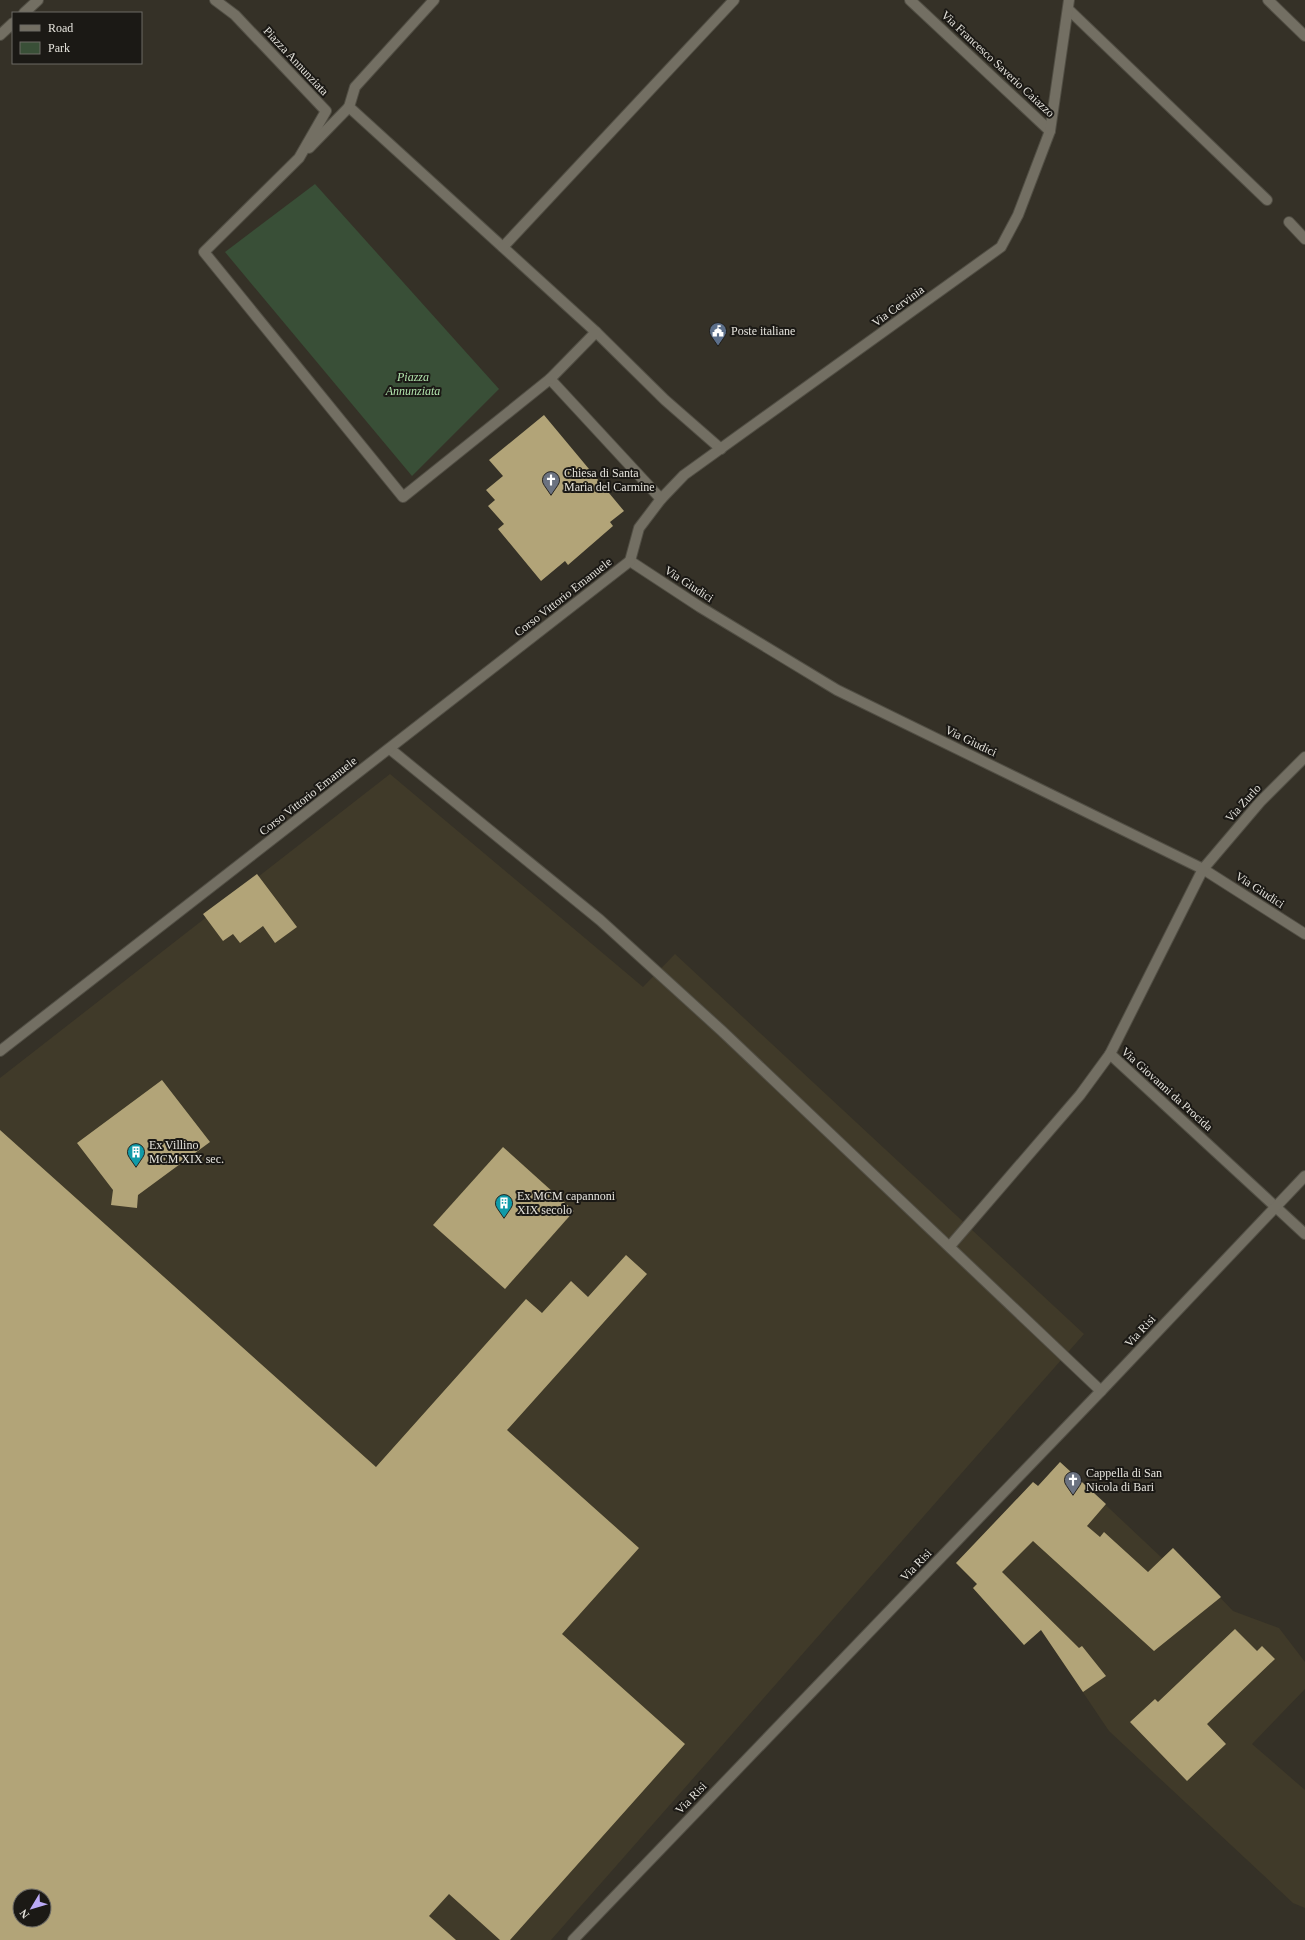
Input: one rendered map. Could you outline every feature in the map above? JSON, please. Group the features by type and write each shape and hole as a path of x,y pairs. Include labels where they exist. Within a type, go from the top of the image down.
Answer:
{"street":[{"path":"25,12 38,0"},
{"name":"Piazza Annunziata","path":"214,0 235,15 326,112 299,158 204,252 403,497 550,379 596,332"},
{"path":"299,158 349,107 355,87 434,0"},
{"path":"503,247 734,0"},
{"name":"Via Francesco Saverio Caiazzo","path":"910,0 1050,131"},
{"path":"1268,0 1305,36"},
{"path":"1068,5 1267,200"},
{"name":"Via Cervinia","path":"630,561 640,528 661,500 684,475 1001,247 1018,215 1050,131 1068,5"},
{"path":"0,34 12,24"},
{"path":"349,107 596,332 665,400 721,449"},
{"path":"1289,222 1305,239"},
{"path":"550,379 661,500"},
{"name":"Corso Vittorio Emanuele","path":"0,1051 630,561"},
{"name":"Via Giudici","path":"630,561 700,607 837,690 1203,869 1305,934"},
{"path":"390,749 600,920 722,1031 1101,1391"},
{"name":"Via Zurlo","path":"1203,869 1260,802 1305,757"},
{"name":"Via Giovanni da Procida","path":"1203,869 1110,1054 1305,1234"},
{"path":"950,1246 1080,1095 1110,1054"},
{"name":"Via Risi","path":"573,1940 1101,1391 1305,1176"}],"shaded area":[{"path":"390,774 643,987 675,954 1084,1334 551,1940 0,1940 0,1078"},
{"path":"1060,1462 1162,1558 1173,1548 1233,1611 1279,1628 1305,1662 1305,1689 1252,1744 1305,1790 1305,1908 1293,1903 1109,1731 1041,1630 1024,1645 973,1588 977,1584 956,1563 1033,1482 1039,1486"}],"green space":[{"name":"Piazza Annunziata","path":"315,184 499,389 412,476 225,252"}],"building":[{"name":"Chiesa di Santa Maria del Carmine","path":"544,415 624,511 610,522 613,526 568,565 565,561 541,581 498,529 504,524 488,506 495,500 486,490 503,476 489,460"},
{"path":"257,874 297,927 275,943 263,926 240,943 233,934 223,941 203,914"},
{"name":"Ex Villino MCM XIX sec.","path":"162,1080 210,1142 138,1195 137,1208 111,1205 113,1190 77,1143"},
{"path":"0,1130 376,1467 526,1299 542,1313 571,1281 588,1297 626,1255 647,1274 507,1430 639,1548 562,1634 685,1744 510,1940 500,1940 449,1894 429,1916 456,1940 0,1940"},
{"name":"Ex MCM capannoni XIX secolo","path":"503,1147 574,1211 505,1289 433,1225"},
{"path":"1060,1462 1106,1504 1087,1526 1100,1537 1104,1532 1148,1572 1173,1548 1221,1597 1154,1651 1033,1541 1002,1572 1079,1648 1082,1646 1106,1676 1083,1692 1041,1630 1024,1645 973,1588 977,1584 956,1563 1033,1482 1038,1486"},
{"path":"1235,1629 1257,1651 1262,1646 1275,1659 1207,1724 1226,1744 1187,1781 1130,1722 1155,1699 1158,1702"}],"place":[{"name":"Poste italiane","path":"718,346"},
{"name":"Chiesa di Santa Maria del Carmine","path":"551,495"},
{"name":"Ex Villino MCM XIX sec.","path":"136,1167"},
{"name":"Ex MCM capannoni XIX secolo","path":"504,1218"},
{"name":"Cappella di San Nicola di Bari","path":"1073,1495"}]}
